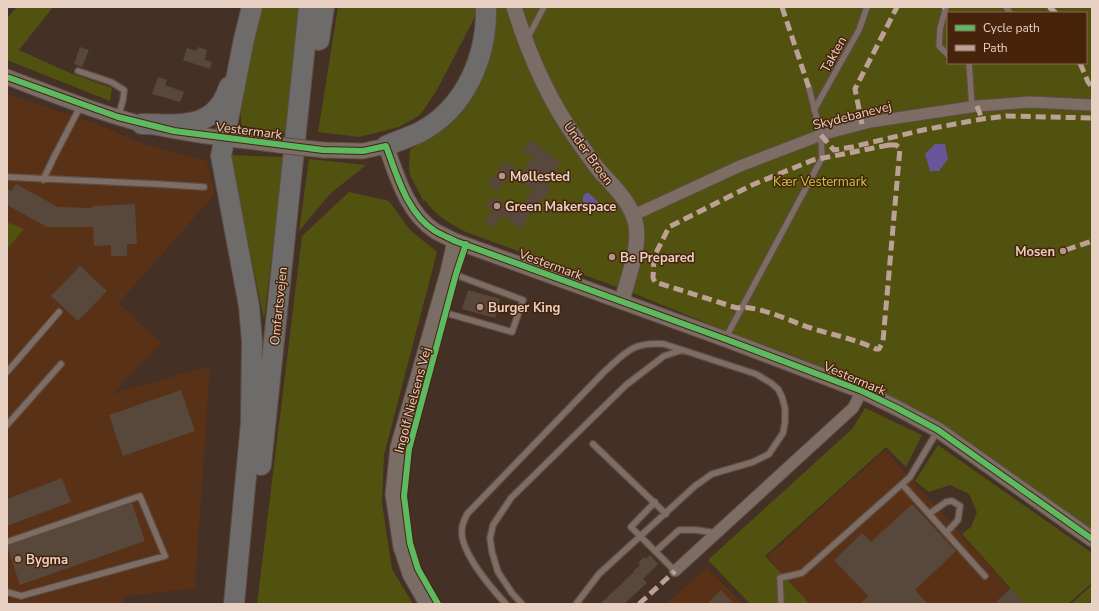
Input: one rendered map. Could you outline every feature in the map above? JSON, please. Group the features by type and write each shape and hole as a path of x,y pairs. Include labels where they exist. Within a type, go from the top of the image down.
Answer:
{"highway":[{"path":"234,604 251,423 252,341 249,306 221,156 244,39 252,7"},
{"name":"Omfartsvejen","path":"246,604 309,7"},
{"path":"284,243 300,168 324,7"},
{"path":"386,146 421,131 441,117 458,100 470,80 478,62 486,30 486,7"},
{"path":"142,124 190,124 209,116 220,105 227,93 244,39"}],"street":[{"name":"Under Broen","path":"514,7 526,41 548,92 575,136 598,168 624,199 634,215 637,235 636,250 622,301"},
{"name":"Vestermark","path":"7,77 118,117 174,131 323,150 363,151 386,146 396,174 408,199 422,220 435,231 455,241 622,301 862,391 938,430 1092,539"},
{"name":"Skydebanevej","path":"634,215 740,166 821,135 870,122 972,106 1030,102 1092,105"},
{"name":"Ingolf Nielsens Vej","path":"426,604 410,574 400,547 392,494 398,447 448,272 455,241"},
{"name":"Vestermark","path":"675,571 853,408 862,391"}],"lane":[{"path":"526,41 544,7"},
{"name":"Takten","path":"814,110 859,30 867,7"},
{"path":"946,7 940,29 939,46 947,54"},
{"path":"970,64 972,106"},
{"path":"78,71 111,82 124,90 118,117"},
{"path":"725,339 822,158 821,135 809,88"},
{"path":"43,180 81,104"},
{"path":"7,177 43,180 156,184 204,188"},
{"path":"436,310 512,332 523,300 448,272"},
{"path":"7,372 59,312"},
{"path":"506,604 490,586 472,560 463,543 461,530 467,514 604,372 623,355 637,346 649,343 664,344 756,374 778,389 782,396 785,408 785,422 783,433 769,454 753,462 712,474 695,486 599,574 576,604"},
{"path":"522,604 512,593 498,572 492,552 490,538 493,525 511,498 626,384 664,356 683,350"},
{"path":"7,425 61,364"},
{"path":"781,604 780,578 802,573 910,477 938,430"},
{"path":"593,444 666,514"},
{"path":"902,484 985,576"},
{"path":"7,542 140,496 165,556 21,596 7,592"},
{"path":"929,514 946,502 952,501 960,506 958,520 946,533"},
{"path":"655,502 631,527 675,571"},
{"path":"656,551 679,530 696,530 717,533"}],"shaded area":[{"path":"7,94 97,124 141,143 207,161 215,194 119,303 161,343 112,394 210,366 195,588 123,597 123,604 7,604"},
{"path":"935,144 945,144 948,159 939,171 930,171 925,154"},
{"path":"586,193 589,193 601,205 597,212 594,212 583,202 583,196"},
{"path":"885,450 1022,602 1020,604 809,604 767,557"},
{"path":"707,567 743,604 666,604"}],"green space":[{"path":"17,7 53,7 19,50 70,73 112,88 110,101 7,60 7,18"},
{"path":"260,7 301,7 288,135 241,125 241,93"},
{"path":"338,7 477,7 478,11 437,90 420,115 399,127 359,137 318,132"},
{"name":"Kær Vestermark","path":"495,7 1092,7 1092,529 978,449 870,387 625,290 466,232 438,215 425,200 424,202 410,175 410,150 418,144 489,59 496,27"},
{"path":"230,155 284,157 264,320"},
{"path":"309,159 366,165 330,194 299,231"},
{"path":"349,192 389,201 410,230 437,252 384,455 382,503 392,569 413,604 257,604 302,236"},
{"path":"7,222 24,229 7,249"},
{"path":"865,408 922,435 906,467 886,447 765,556 810,604 750,604 708,560 852,429"},
{"path":"938,445 1092,553 1092,583 1068,604 1020,604 1022,601 962,534 971,527 977,512 969,494 950,485 929,492 915,481"},
{"path":"1092,585 1092,604 1071,604"}],"building":[{"path":"80,47 89,50 82,67 74,64"},
{"path":"198,47 207,50 205,60 212,62 210,69 183,60 187,48 196,51"},
{"path":"158,77 167,80 165,85 184,92 180,102 152,94"},
{"path":"531,140 561,163 546,184 551,188 520,229 502,215 493,228 485,222 493,211 486,206 494,196 516,212 533,191 511,174 497,191 488,184 506,161 521,173 533,158 523,151"},
{"path":"16,184 58,207 92,208 92,206 135,204 137,244 127,244 127,256 111,256 111,245 94,246 93,227 47,227 7,205 7,189 11,191"},
{"path":"80,266 107,291 78,321 51,296"},
{"name":"Burger King","path":"468,290 500,299 495,318 462,309"},
{"path":"181,390 195,431 123,456 109,415"},
{"path":"62,478 71,502 7,526 7,499"},
{"path":"132,503 145,541 20,585 7,546"},
{"path":"912,504 956,551 915,590 928,604 860,604 868,596 834,560 862,533 871,542"},
{"path":"650,555 658,564 643,579 647,583 624,604 600,604 634,572 633,571 640,565 638,563 644,557 646,559"},
{"path":"1011,588 1025,604 994,604"},
{"path":"721,590 734,604 707,604"}],"marked path":[{"path":"782,7 809,88"},
{"path":"862,124 855,89 897,7"},
{"path":"1049,7 1055,12"},
{"path":"1080,64 1088,82 1092,87"},
{"path":"977,106 982,119"},
{"path":"821,135 834,150 923,130 1006,116 1092,118"},
{"path":"889,145 896,145 900,148 883,341 879,349 811,328 764,311 745,307 737,308 655,282 653,278 654,257 669,227 752,185 813,160 889,145"},
{"path":"1066,250 1092,241"},
{"path":"639,604 675,571"}],"cycle path":[{"path":"7,77 118,117 174,131 323,150 363,151 386,146 399,181 410,204 425,223 435,231 455,241 725,339 862,391 938,430 1092,539"},
{"path":"438,604 418,569 410,543 404,496 409,449 456,274 466,244"}],"place":[{"name":"Møllested","path":"502,176"},
{"name":"Green Makerspace","path":"497,206"},
{"name":"Mosen","path":"1063,251"},
{"name":"Be Prepared","path":"612,257"},
{"name":"Burger King","path":"480,307"},
{"name":"Bygma","path":"18,559"}]}
